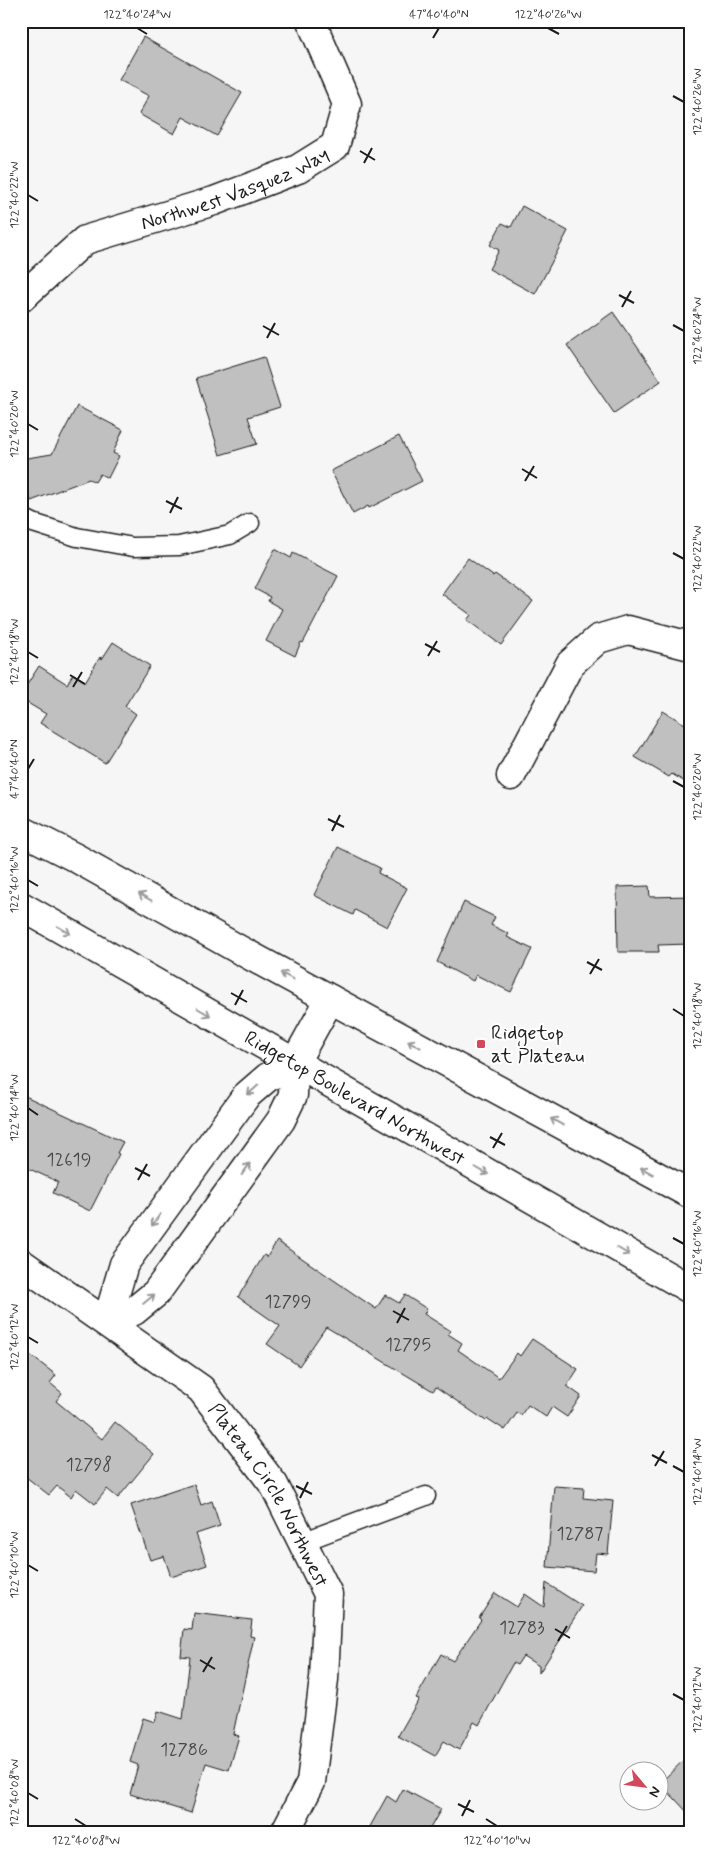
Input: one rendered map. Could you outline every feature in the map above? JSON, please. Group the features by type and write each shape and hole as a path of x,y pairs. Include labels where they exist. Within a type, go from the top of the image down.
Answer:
{"street":[{"name":"Northwest Vasquez Way","path":"21,298 85,240 214,201 298,169 335,146 347,104 311,21"},
{"path":"511,776 570,664 598,639 628,630 690,646"},
{"path":"21,830 76,858 238,949 690,1194"},
{"name":"Ridgetop Boulevard Northwest","path":"21,906 690,1289"},
{"path":"107,1322 134,1311 156,1293 276,1128 293,1095 294,1064 330,999"},
{"path":"107,1322 124,1264 246,1096 268,1077 294,1064"},
{"name":"Plateau Circle Northwest","path":"21,1264 201,1389 274,1485 328,1594 324,1679 311,1782 285,1832"}],"lane":[{"path":"21,516 33,523 77,537 133,547 179,546 230,534 250,524"},
{"path":"302,1542 426,1496"}],"building":[{"path":"143,37 242,93 217,136 183,117 174,134 139,114 149,96 119,80"},
{"path":"522,206 568,231 535,294 489,269 499,250 490,245 502,223 511,227"},
{"path":"613,312 661,381 614,413 567,345"},
{"path":"264,357 280,407 248,417 257,444 220,455 196,378"},
{"path":"77,406 123,430 113,453 119,456 108,478 100,474 95,482 89,479 31,501 21,471 21,459 52,454"},
{"path":"399,436 422,481 353,514 331,471"},
{"path":"275,549 291,558 293,553 338,576 295,656 266,641 282,609 268,601 270,597 255,589"},
{"path":"468,558 493,576 495,574 533,601 501,645 467,620 471,615 442,594"},
{"path":"113,642 150,666 125,706 136,714 105,763 40,723 46,714 21,699 21,694 39,666 67,684 73,674 85,682 100,657 102,659"},
{"path":"663,711 690,727 690,785 672,774 669,777 635,757"},
{"path":"338,847 380,868 378,873 407,888 387,927 355,910 353,915 314,895"},
{"path":"649,886 650,897 690,896 690,944 658,945 659,952 618,952 617,887"},
{"path":"464,902 495,917 491,925 509,934 507,937 532,949 511,992 476,975 473,981 437,962"},
{"path":"21,1094 123,1142 117,1153 119,1154 90,1211 53,1193 58,1182 21,1165"},
{"path":"277,1241 376,1309 385,1295 399,1303 405,1295 427,1309 424,1314 451,1331 448,1334 462,1343 458,1350 499,1378 517,1353 520,1356 532,1339 578,1369 567,1386 581,1396 567,1417 552,1407 546,1417 528,1405 521,1415 517,1413 505,1430 488,1419 486,1421 436,1387 433,1391 326,1327 299,1366 267,1344 280,1326 238,1297 264,1255 267,1257"},
{"path":"21,1348 56,1375 50,1383 62,1393 56,1401 102,1439 115,1422 154,1454 118,1498 107,1489 95,1504 76,1489 71,1497 57,1486 49,1495 21,1473"},
{"path":"194,1484 201,1505 212,1501 220,1526 196,1534 207,1565 171,1577 164,1556 150,1560 131,1505"},
{"path":"554,1486 584,1488 583,1498 613,1501 608,1554 596,1553 594,1571 547,1567"},
{"path":"546,1583 582,1606 539,1673 539,1666 523,1656 517,1665 513,1663 479,1725 474,1722 459,1750 444,1741 435,1756 398,1736 419,1699 416,1698 441,1654 453,1661 481,1620 479,1618 495,1593 517,1607 525,1594 544,1607"},
{"path":"194,1613 252,1620 250,1636 254,1637 233,1734 239,1736 229,1770 206,1763 191,1813 130,1794 138,1765 130,1762 143,1718 155,1722 158,1711 183,1719 190,1657 181,1656 184,1629 192,1630"},
{"path":"690,1754 690,1815 668,1792 668,1775"},
{"path":"403,1789 441,1809 428,1832 367,1832 387,1796 396,1802"}],"place":[{"name":"Ridgetop at Plateau","path":"481,1044"}]}
